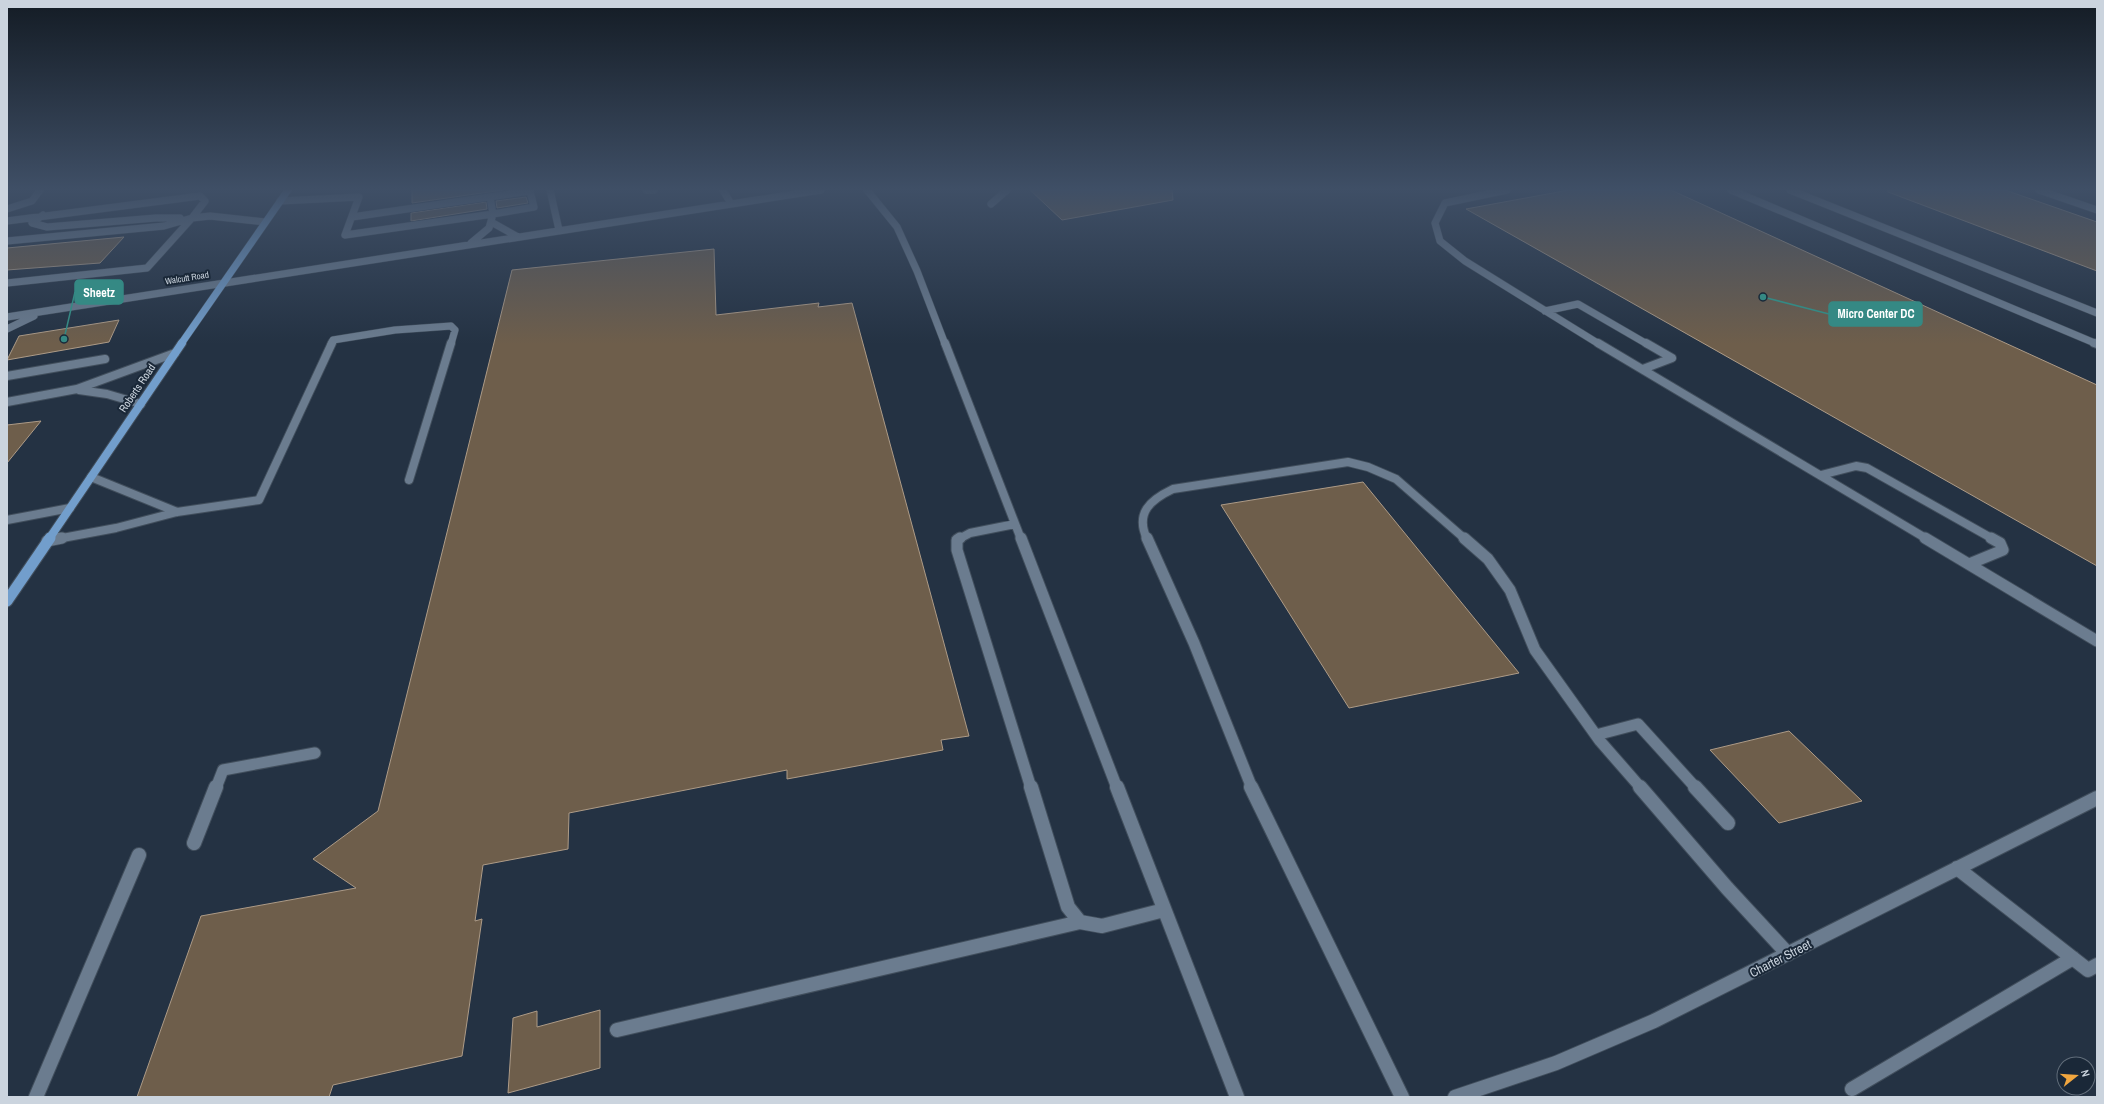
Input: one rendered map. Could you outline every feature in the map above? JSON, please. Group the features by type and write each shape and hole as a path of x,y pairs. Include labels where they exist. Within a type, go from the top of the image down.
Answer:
{"main road":[{"name":"Roberts Road","path":"7,601 252,242"}],"street":[{"path":"7,283 147,268 171,242"},
{"path":"468,245 473,242"},
{"name":"Walcutt Road","path":"7,317 490,242"},
{"path":"904,242 917,271 1237,1097"},
{"path":"1441,242 1465,261 1545,311 2097,641"},
{"path":"1853,242 2097,344"},
{"path":"1919,242 2097,313"},
{"path":"1545,311 1578,304 1672,358 1643,369"},
{"path":"7,328 47,310"},
{"path":"47,541 116,528 177,512 259,500 333,340 394,330 451,326 455,330 409,480"},
{"path":"7,402 77,390 175,353"},
{"path":"7,376 105,359"},
{"path":"77,390 107,394 141,404"},
{"path":"1402,1097 1246,778 1194,643 1142,528 1145,508 1155,497 1173,489 1325,464 1348,462 1368,467 1396,479 1488,559 1510,590 1535,650 1596,735 1727,888 1788,954"},
{"path":"1821,475 1856,466 1868,468 2000,543 2003,550 1969,564"},
{"path":"91,477 177,512"},
{"path":"7,520 70,508"},
{"path":"1015,524 970,532 957,540 957,550 1068,907 1080,922"},
{"path":"1596,735 1638,724 1728,823"},
{"path":"194,843 222,770 315,753"},
{"name":"Charter Street","path":"1455,1097 1508,1082 1586,1053 1654,1021 2097,798"},
{"path":"36,1097 139,855"},
{"path":"1957,868 2088,970 2097,965"},
{"path":"617,1030 1080,922 1102,926 1164,910"},
{"path":"1852,1089 2073,958"}],"building":[{"path":"76,242 120,242 100,263 7,270 7,248"},
{"path":"1523,242 1784,242 2097,385 2097,566"},
{"path":"2019,242 2097,242 2097,271"},
{"path":"714,249 716,315 819,303 818,307 852,303 969,736 941,740 943,750 787,779 787,770 569,813 568,849 483,865 475,921 482,919 462,1056 333,1085 329,1097 137,1097 201,916 356,888 313,859 378,811 512,270"},
{"path":"119,320 109,342 7,360 19,336"},
{"path":"41,421 7,463 7,425"},
{"path":"1363,482 1519,673 1349,708 1221,505"},
{"path":"1789,731 1862,801 1779,823 1710,750"},
{"path":"600,1010 600,1068 508,1093 513,1018 537,1011 537,1027"}],"place":[{"name":"Micro Center DC","path":"1763,297"},
{"name":"Sheetz","path":"64,339"}]}
